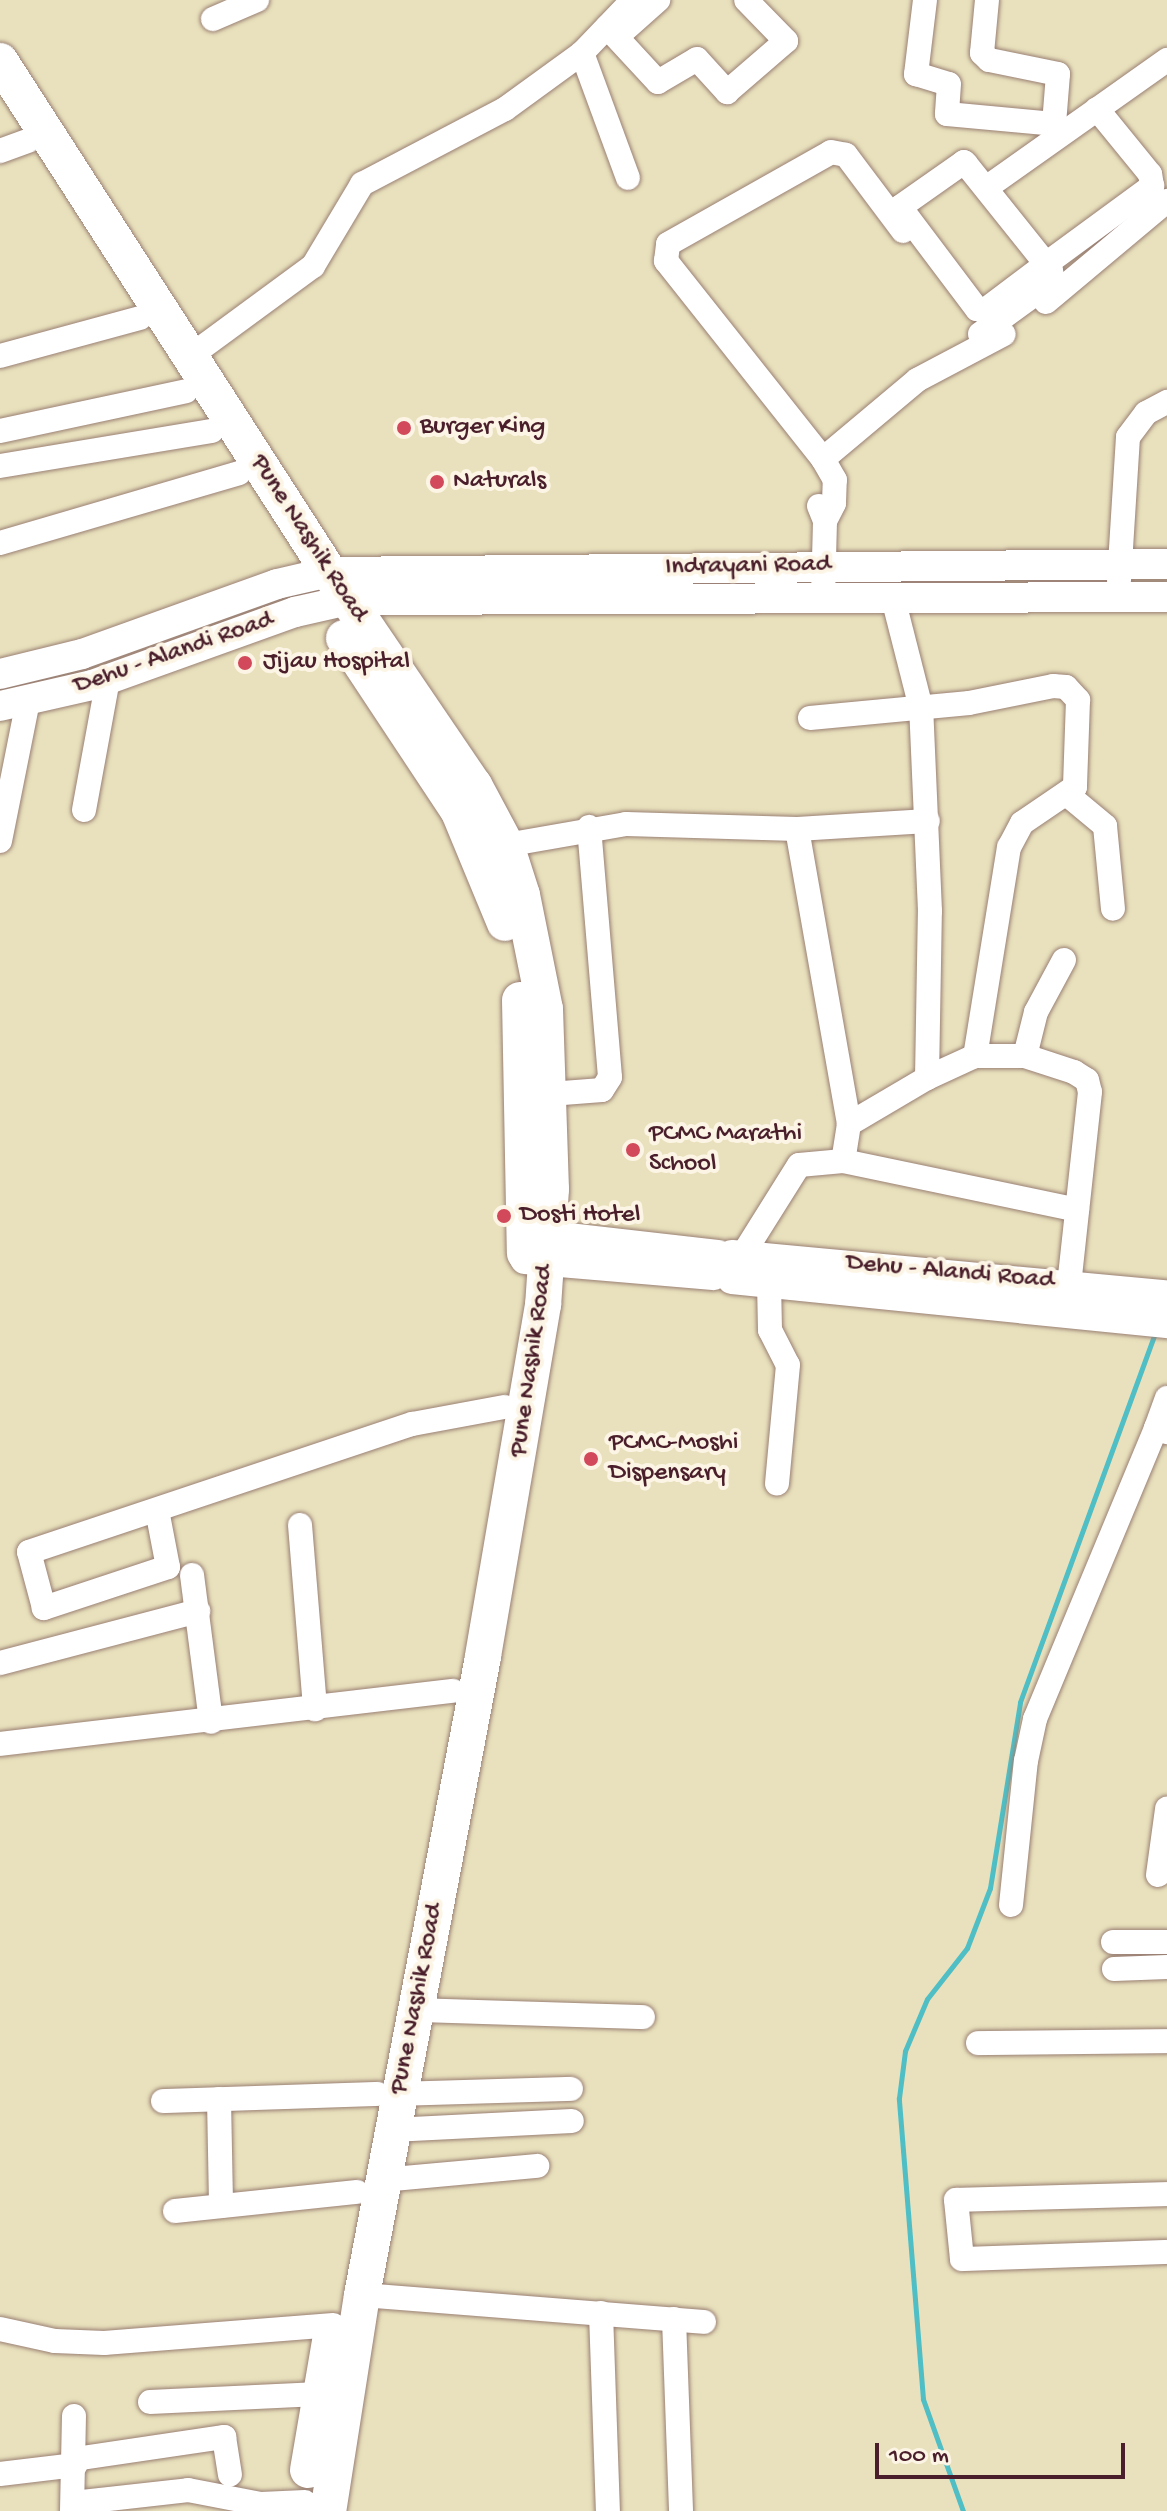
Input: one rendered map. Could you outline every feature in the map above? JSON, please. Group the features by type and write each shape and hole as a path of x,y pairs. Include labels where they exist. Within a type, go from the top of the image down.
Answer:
{"highway":[{"name":"Pune Nashik Road","path":"0,61 188,374 326,588 459,812 499,901 521,1011 537,1247 504,1407 453,1691 388,2094 370,2186 333,2325 319,2394 312,2508"},
{"name":"Pune Nashik Road","path":"0,97 14,146 140,318 188,374 212,431 239,473 474,785 506,845 536,945 550,1094 517,1471 417,2010 388,2094 392,2130 370,2186 362,2295 312,2508"}],"main road":[{"name":"Indrayani Road","path":"326,588 823,566 1167,564"},
{"name":"Indrayani Road","path":"326,588 823,598 1167,597"},
{"name":"Dehu - Alandi Road","path":"0,674 326,588"},
{"name":"Dehu - Alandi Road","path":"14,704 108,679 326,588"},
{"name":"Dehu - Alandi Road","path":"537,1247 727,1264 1069,1284 1167,1295"},
{"name":"Dehu - Alandi Road","path":"727,1264 769,1282 1167,1323"}],"street":[{"path":"213,19 257,0"},
{"path":"0,431 188,374 313,266 362,184 505,109 582,53 618,15 658,0"},
{"path":"618,15 658,82 697,59 727,92 786,41 746,0"},
{"path":"925,0 916,74 949,84 947,114 1054,124 1058,74 989,60 982,53 987,0"},
{"path":"582,53 628,178"},
{"path":"986,188 1167,60"},
{"path":"984,340 1053,281 1046,264 961,161 900,209 979,310 1046,264 1153,183 1097,109"},
{"path":"827,466 666,261 668,244 839,151 984,340"},
{"path":"823,598 825,521 818,502 827,466 917,380 984,340 1167,201"},
{"path":"0,356 140,318"},
{"path":"1118,597 1128,437 1146,413 1167,402"},
{"path":"0,466 212,431"},
{"path":"0,543 239,473"},
{"path":"893,598 921,708 928,821 927,1078"},
{"path":"84,810 108,679"},
{"path":"810,718 921,708 1053,686 1073,692 1077,774 1069,796 1013,834 975,1056"},
{"path":"0,841 14,704"},
{"path":"1069,796 1091,809 1105,826 1113,909"},
{"path":"506,845 589,827 797,829 928,821"},
{"path":"550,1094 602,1090 610,1077 589,827"},
{"path":"797,829 849,1124 843,1161"},
{"path":"1025,1056 1036,1012 1064,960"},
{"path":"849,1124 927,1078 975,1056 1025,1056 1087,1080 1069,1284"},
{"path":"727,1264 799,1165 843,1161 1077,1210"},
{"path":"769,1282 770,1330 788,1365 777,1483"},
{"path":"1011,1905 1026,1761 1035,1719 1162,1430 1167,1398"},
{"path":"157,1510 168,1567 44,1608 29,1552 412,1424 504,1407"},
{"path":"300,1525 315,1709"},
{"path":"192,1575 211,1722"},
{"path":"0,1663 198,1611"},
{"path":"0,1744 211,1722 453,1691"},
{"path":"1158,1875 1167,1809"},
{"path":"1113,1942 1167,1942"},
{"path":"1114,1969 1167,1967"},
{"path":"417,2010 643,2017"},
{"path":"978,2043 1167,2041"},
{"path":"163,2101 571,2089"},
{"path":"219,2099 221,2206"},
{"path":"392,2130 572,2121"},
{"path":"175,2211 537,2166"},
{"path":"1167,2194 956,2200 962,2259 1167,2252"},
{"path":"362,2295 704,2322"},
{"path":"601,2313 608,2511"},
{"path":"674,2319 681,2511"},
{"path":"0,2329 55,2341 104,2343 333,2325"},
{"path":"150,2402 319,2394"},
{"path":"74,2416 72,2507 203,2501 312,2508"},
{"path":"0,2474 224,2437 230,2475"}],"waterway":[{"path":"963,2511 923,2399 899,2098 905,2051 927,1999 967,1948 990,1888 1020,1702 1155,1333"}],"place":[{"name":"Burger King","path":"404,428"},
{"name":"Naturals","path":"437,482"},
{"name":"Jijau Hospital","path":"245,663"},
{"name":"PCMC Marathi School","path":"633,1150"},
{"name":"Dosti Hotel","path":"504,1216"},
{"name":"PCMC-Moshi Dispensary","path":"591,1459"}]}
